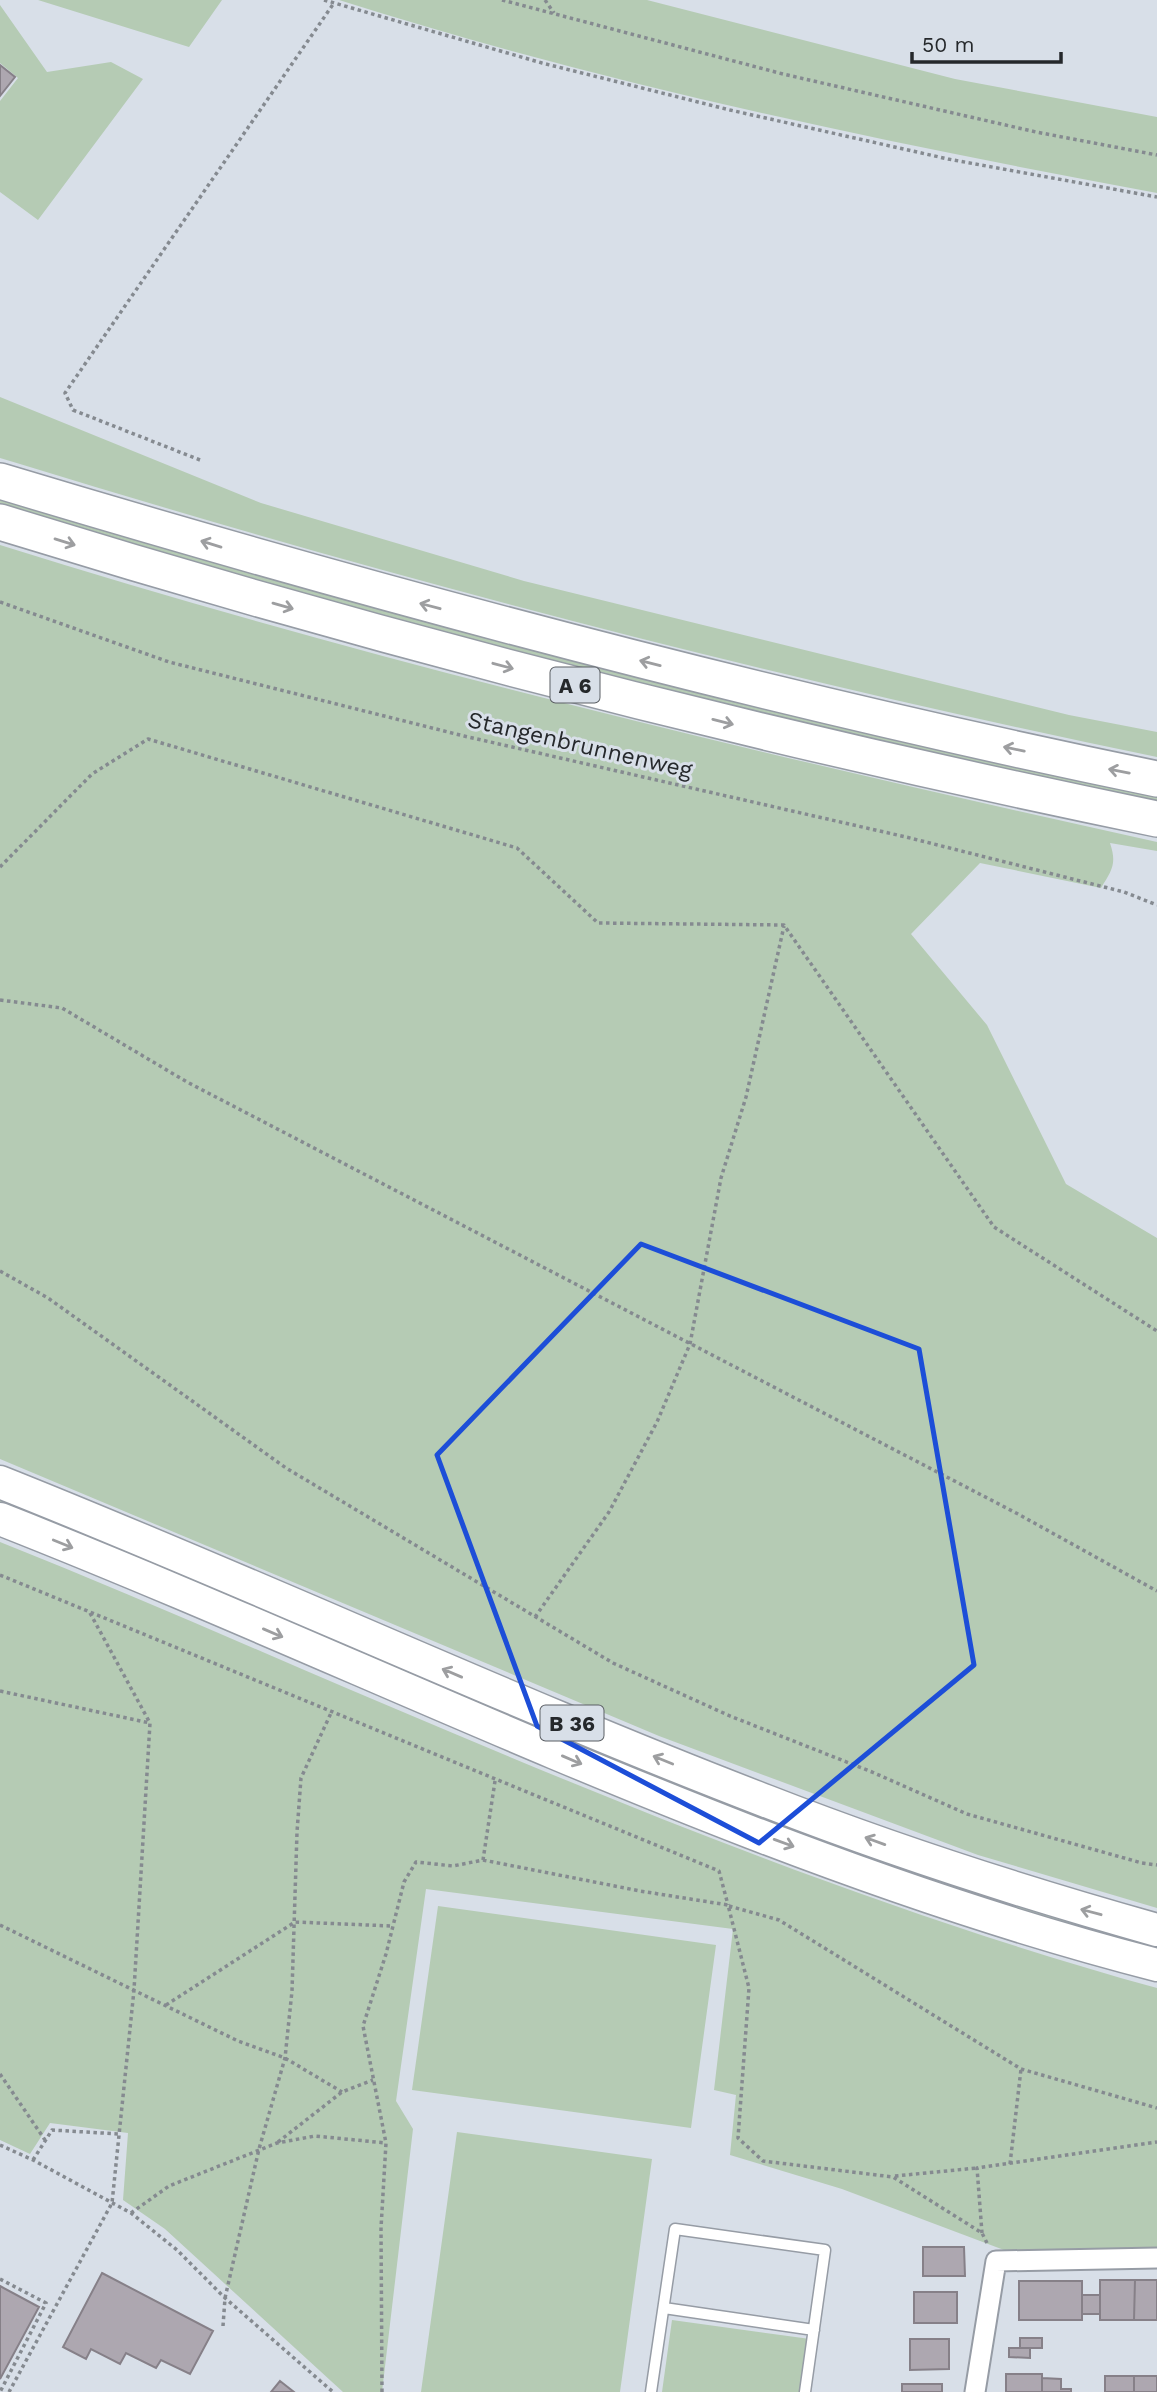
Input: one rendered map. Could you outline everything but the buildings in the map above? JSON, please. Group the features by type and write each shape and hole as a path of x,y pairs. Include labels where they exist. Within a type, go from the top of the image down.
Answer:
{"highway":[{"name":"A 6","path":"0,481 255,557 607,653 817,704 1157,779"},
{"name":"A 6","path":"0,522 217,587 591,690 935,772 1157,819"},
{"name":"B 36","path":"0,1482 211,1569 527,1705 767,1802 952,1869 1157,1930"},
{"name":"B 36","path":"0,1519 195,1598 590,1768 734,1824 952,1904 1157,1965"}],"street":[{"path":"975,2392 996,2261 1157,2258"}],"lane":[{"path":"651,2392 675,2229 825,2250 805,2392"},
{"path":"664,2308 814,2330"}],"path":[{"path":"324,0 542,63 730,110 948,159 1157,197"},
{"path":"502,0 783,74 1157,155"},
{"path":"545,0 554,13"},
{"path":"200,460 73,410 65,393 334,3"},
{"name":"Stangenbrunnenweg","path":"0,602 182,665 477,739 945,847 1125,892 1157,905"},
{"path":"0,867 92,774 148,739 517,848 598,923 784,925"},
{"path":"784,925 994,1227 1157,1331"},
{"path":"536,1617 609,1513 657,1422 690,1344 721,1178 747,1097 784,925"},
{"path":"0,1000 62,1008 187,1082 1018,1514 1157,1591"},
{"path":"0,1271 48,1298 286,1468 613,1663 707,1706 872,1772 967,1814 1157,1865"},
{"path":"0,1575 719,1871 750,1988 738,2138 763,2161 892,2177 1010,2164 1157,2142"},
{"path":"9,2392 112,2203 120,2134 134,1990 150,1723 89,1611"},
{"path":"0,1691 150,1723"},
{"path":"223,2326 225,2298 260,2149 285,2058 292,1991 301,1778 331,1712"},
{"path":"483,1860 495,1781"},
{"path":"382,2392 381,2228 386,2143 363,2026 404,1882 416,1861 453,1866 483,1860 729,1906 779,1920 1021,2069 1157,2108"},
{"path":"166,2005 295,1922 392,1926"},
{"path":"0,1925 238,2041 285,2058 342,2092"},
{"path":"1010,2164 1021,2069"},
{"path":"0,2074 44,2140"},
{"path":"276,2143 342,2092 373,2081"},
{"path":"33,2160 52,2130 120,2134"},
{"path":"131,2213 169,2186 276,2143 315,2136 386,2143"},
{"path":"0,2146 33,2160 131,2213 177,2250 225,2298 333,2392"},
{"path":"977,2168 982,2233 996,2261"},
{"path":"892,2177 982,2233"},
{"path":"0,2279 46,2303 0,2392"}],"highlighted area":[{"path":"641,1244 919,1349 974,1665 759,1843 537,1726 437,1455"}],"green space":[{"path":"38,0 222,0 189,47"},
{"path":"339,0 647,0 955,79 1157,117 1157,193 848,132 643,85 440,31"},
{"path":"0,5 47,72 111,62 143,79 38,220 0,192 0,101 18,78 0,63"},
{"path":"0,397 261,503 524,581 1069,715 1157,732 1157,757 870,694 585,624 301,547 0,458"},
{"path":"0,496 1157,793 1157,805 989,769 516,656 0,508"},
{"path":"0,545 286,630 575,706 1157,842 1157,851 1110,843 1112,867 1101,888 980,863 911,934 987,1025 1066,1184 1157,1238 1157,1908 978,1855 659,1736 0,1459"},
{"path":"0,1495 284,1617 281,1622 0,1505"},
{"path":"0,1542 392,1708 710,1838 976,1933 1157,1988 1157,2251 1004,2250 842,2189 730,2155 736,2095 714,2090 733,1929 426,1889 396,2101 413,2129 382,2392 343,2392 165,2229 123,2200 128,2133 50,2123 30,2154 0,2140"},
{"path":"434,1680 1157,1945 1157,1952 925,1881 661,1782 432,1685"},
{"path":"438,1906 716,1945 691,2128 412,2090"},
{"path":"457,2132 652,2159 620,2392 421,2392"},
{"path":"672,2320 810,2339 803,2392 662,2392"}]}
